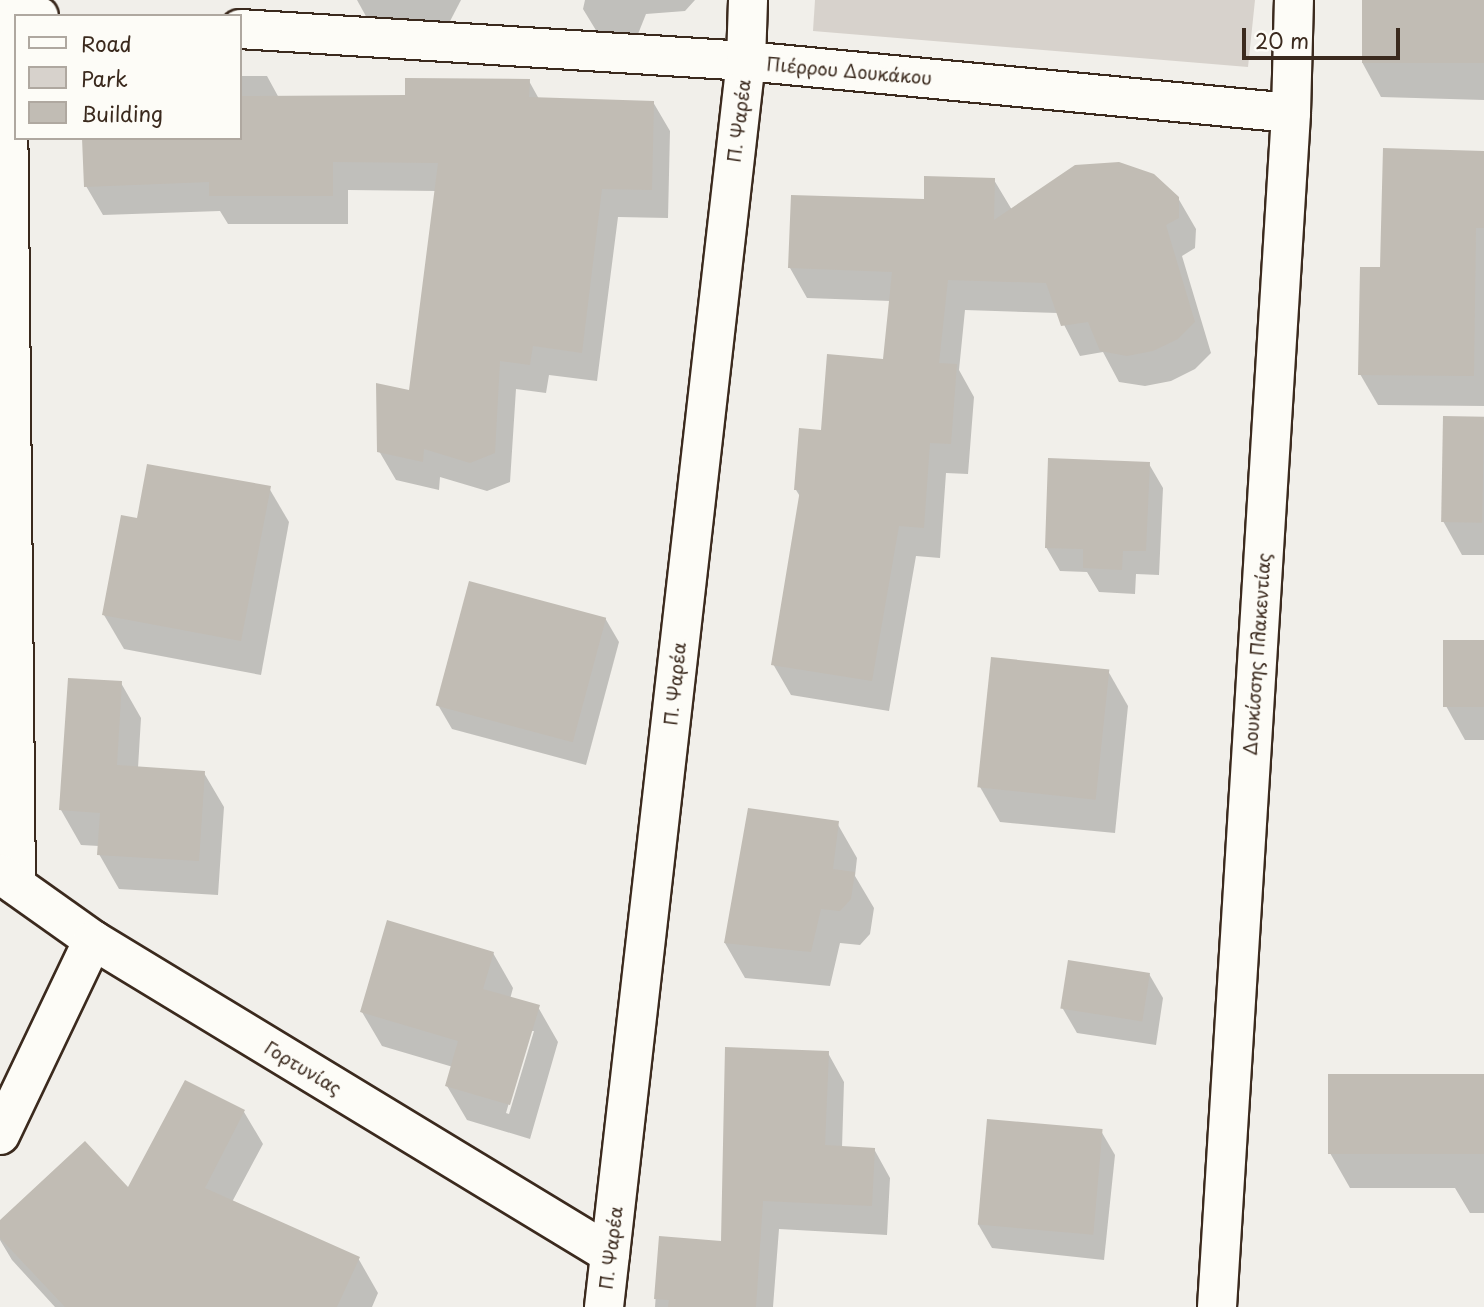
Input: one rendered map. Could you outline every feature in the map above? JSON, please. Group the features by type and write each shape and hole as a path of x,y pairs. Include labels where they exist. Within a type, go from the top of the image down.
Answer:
{"street":[{"name":"Π. Ψαρέα","path":"604,1307 746,61 748,0"},
{"name":"Δουκίσσης Πλακεντίας","path":"1217,1307 1291,113 1294,0"},
{"name":"Πιέρρου Δουκάκου","path":"242,29 746,61 1291,113"},
{"path":"8,880 17,140"},
{"name":"Γορτυνίας","path":"8,880 93,940 610,1254"},
{"path":"0,1135 93,940"}],"green space":[{"path":"815,0 1255,0 1248,67 813,31"}],"building":[{"path":"1362,0 1484,0 1484,63 1362,63"},
{"path":"405,78 530,79 529,97 654,101 652,190 602,189 582,353 533,346 530,365 500,361 495,453 470,463 424,449 423,462 377,452 376,383 409,390 438,163 333,162 333,196 209,196 209,182 84,187 82,140 242,140 242,96 405,95"},
{"path":"1383,148 1484,151 1484,228 1476,228 1474,376 1358,375 1360,267 1380,267"},
{"path":"1119,162 1154,174 1179,197 1179,218 1166,225 1195,322 1178,339 1153,351 1127,356 1100,351 1088,322 1061,326 1046,283 948,280 939,363 957,364 951,444 930,443 924,528 899,526 872,681 771,665 800,490 794,490 799,428 821,430 827,354 883,359 892,272 788,268 791,195 924,199 924,176 995,178 994,220 1075,165"},
{"path":"1443,416 1484,417 1482,523 1441,522"},
{"path":"1048,458 1150,462 1146,551 1123,551 1122,570 1083,568 1083,549 1045,548"},
{"path":"147,464 271,486 241,641 102,615 121,515 137,518"},
{"path":"469,581 606,618 573,742 436,706"},
{"path":"1443,640 1484,640 1484,707 1443,707"},
{"path":"991,657 1109,669 1096,800 977,787"},
{"path":"68,678 122,681 117,765 205,771 199,861 97,855 100,813 59,810"},
{"path":"748,808 839,821 833,869 855,872 851,899 840,911 821,909 811,952 724,943"},
{"path":"387,920 494,952 483,989 540,1005 510,1105 445,1086 458,1041 360,1012"},
{"path":"1068,960 1150,973 1142,1021 1060,1008"},
{"path":"725,1047 829,1051 825,1145 875,1148 872,1206 763,1201 756,1307 668,1307 669,1300 654,1299 659,1236 721,1241"},
{"path":"1328,1074 1484,1074 1484,1154 1328,1154"},
{"path":"185,1080 245,1110 205,1188 360,1257 337,1307 65,1307 0,1238 0,1220 85,1141 128,1187"},
{"path":"987,1119 1103,1129 1093,1235 978,1225"}]}
